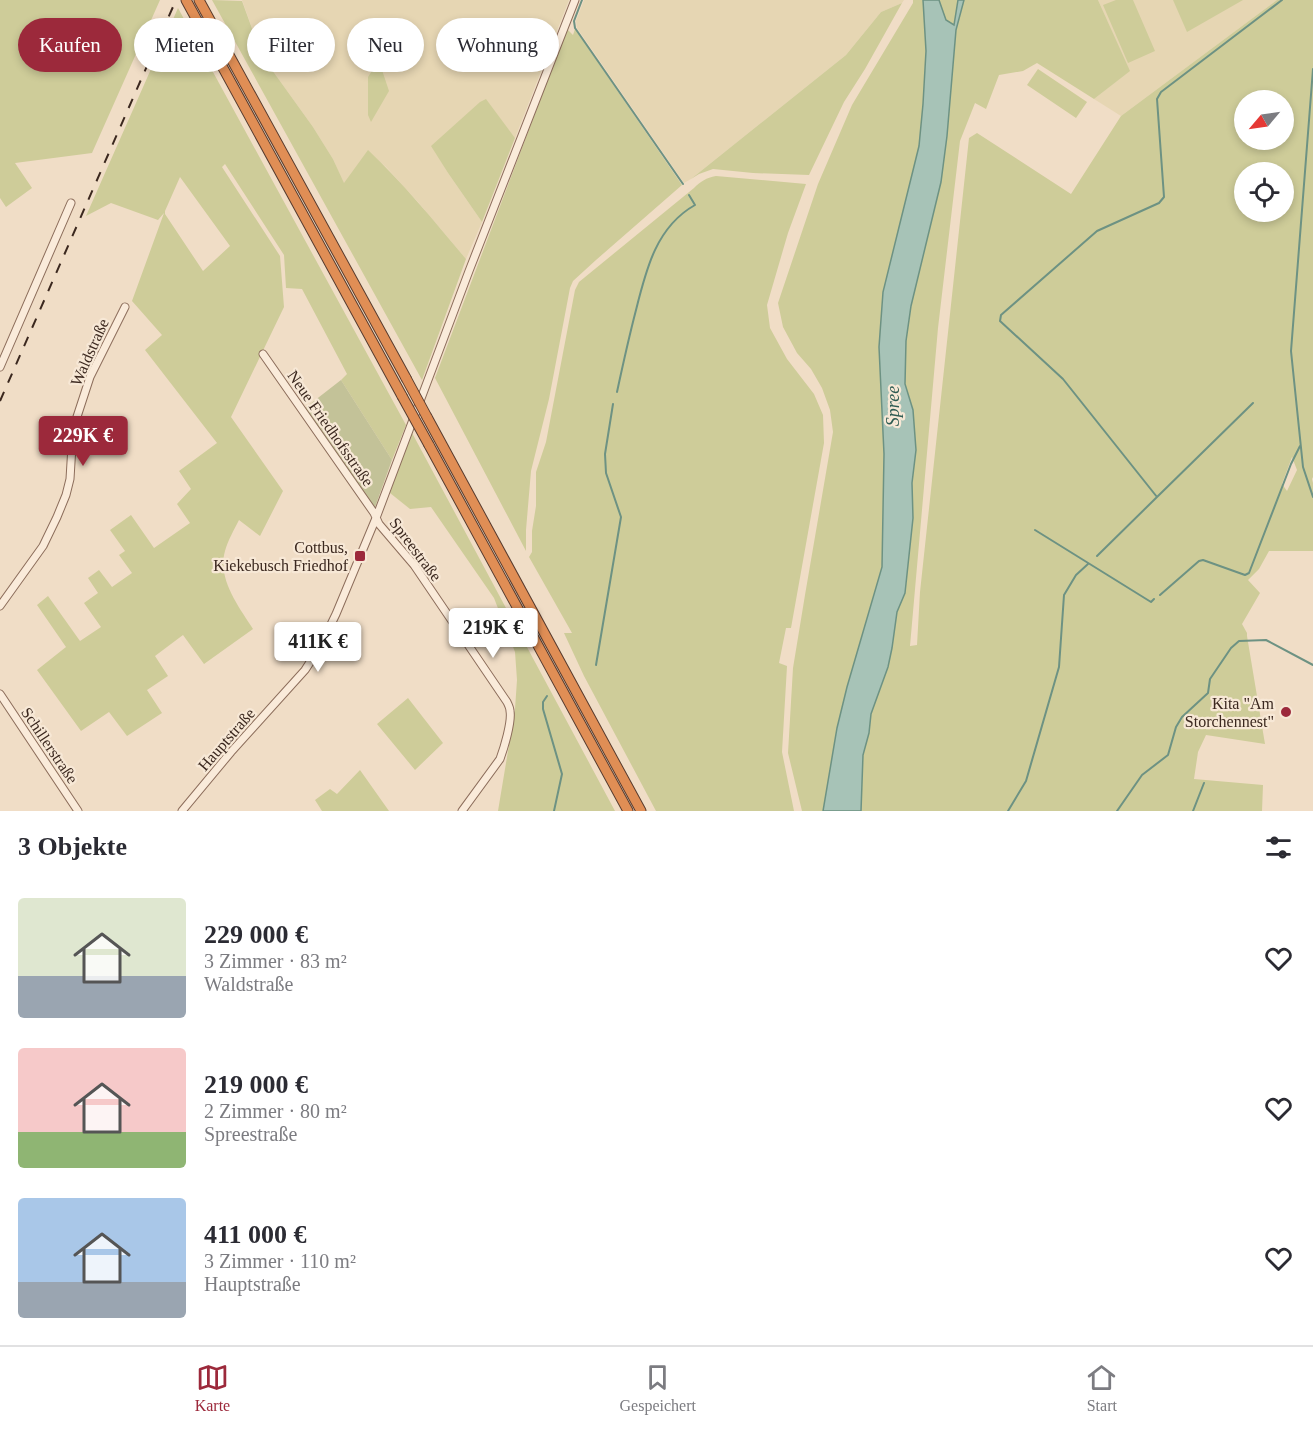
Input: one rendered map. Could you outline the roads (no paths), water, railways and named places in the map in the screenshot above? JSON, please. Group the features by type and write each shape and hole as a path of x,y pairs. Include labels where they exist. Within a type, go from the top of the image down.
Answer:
{"highway":[{"path":"186,0 628,811"},
{"path":"199,0 641,811"}],"street":[{"name":"Hauptstraße","path":"182,811 300,675 313,658 336,614 376,518 575,0"},
{"path":"0,367 71,203"},
{"name":"Waldstraße","path":"0,606 43,546 57,517 70,479 74,429 90,377 125,307"},
{"name":"Neue Friedhofsstraße","path":"263,354 376,518"},
{"name":"Spreestraße","path":"376,518 414,565 507,702 510,710 500,759 462,811"},
{"name":"Schillerstraße","path":"0,694 78,811"}],"water":[{"name":"Spree","path":"923,0 939,0 946,20 954,25 958,0 964,0 956,30 941,182 911,306 906,341 905,384 913,410 916,450 912,483 913,518 905,593 897,612 888,667 871,714 863,755 861,811 823,811 837,728 882,567 884,454 879,347 883,292 919,146 926,51"}],"waterway":[{"path":"582,0 574,21 575,28 683,184"},
{"path":"1097,556 1157,497 1063,379 1000,321 1001,315 1097,231 1159,203 1164,197 1157,99 1161,92 1282,0"},
{"path":"1313,69 1291,351 1303,467 1313,497"},
{"path":"617,392 633,320 649,265 662,237 671,225 695,205 689,195"},
{"path":"1157,497 1253,403"},
{"path":"596,665 621,517 606,473 605,454 613,404"},
{"path":"1160,595 1203,560 1245,575 1249,573 1300,446"},
{"path":"1035,530 1151,602 1154,599"},
{"path":"1008,811 1026,781 1059,667 1064,595 1076,575 1088,564"},
{"path":"1117,811 1142,775 1168,755 1176,727 1182,717 1208,693 1210,679 1231,648 1239,641 1266,640 1313,665"},
{"path":"547,696 543,702 543,709 562,774 554,811"},
{"path":"1193,811 1204,783"}],"railway":[{"path":"0,401 176,0"}],"place":[{"name":"Cottbus, Kiekebusch Friedhof","path":"360,556"},
{"name":"Kita \"Am Storchennest\"","path":"1286,712"}]}
